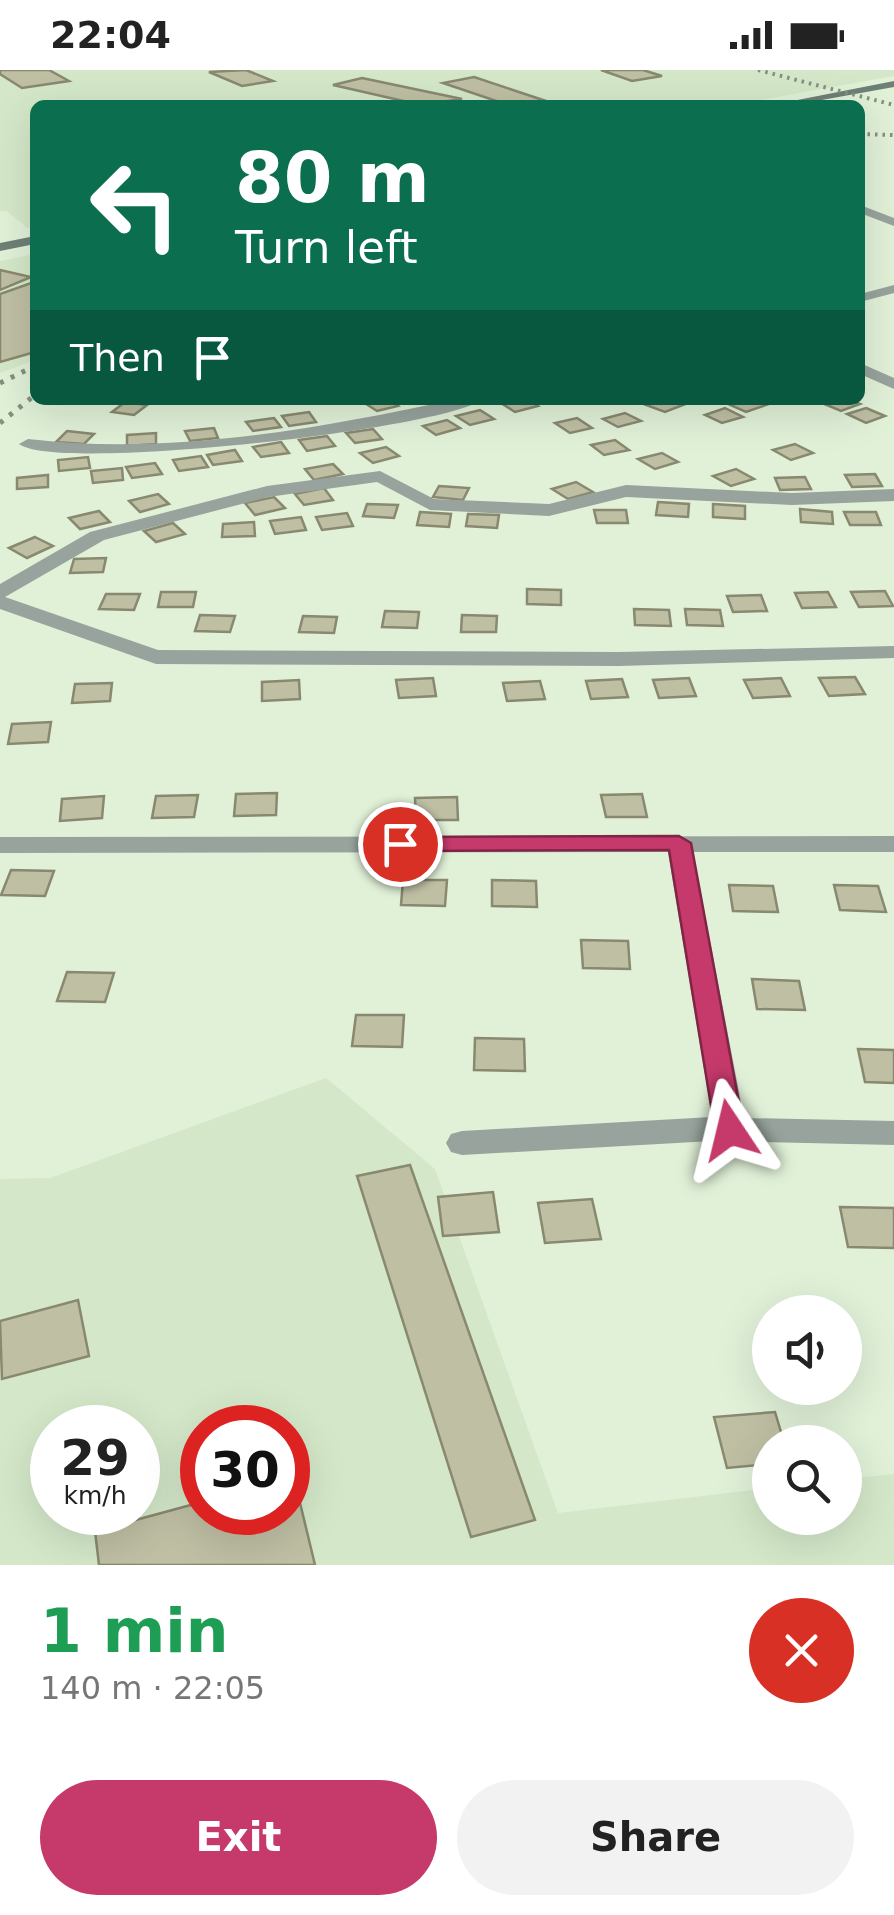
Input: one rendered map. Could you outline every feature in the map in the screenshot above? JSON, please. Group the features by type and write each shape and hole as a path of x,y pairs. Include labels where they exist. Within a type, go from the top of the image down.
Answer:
{"street":[{"path":"805,100 894,84"},
{"path":"865,211 894,222"},
{"path":"0,247 30,241"},
{"path":"865,297 894,289"},
{"path":"865,370 894,384"},
{"path":"28,444 83,453 200,446 453,405"},
{"path":"0,592 97,536 267,492 380,476 430,504 549,510 626,491 792,499 894,496"},
{"path":"0,602 156,657 619,659 894,652"},
{"path":"679,843 730,1130"},
{"path":"0,844 894,844"},
{"path":"462,1144 730,1130 894,1133"}],"shaded area":[{"path":"0,70 894,70 894,76 761,100 30,100 30,227 7,211 0,211"},
{"path":"30,255 30,362 0,373 0,261"},
{"path":"326,1078 435,1169 558,1513 752,1490 752,1535 862,1535 862,1477 894,1474 894,1565 0,1565 0,1179 50,1178"}],"building":[{"path":"0,70 49,70 69,81 22,88 0,74"},
{"path":"246,70 273,81 242,86 209,72"},
{"path":"601,70 643,70 662,76 632,81"},
{"path":"474,77 543,100 493,100 443,83"},
{"path":"362,78 462,99 399,100 333,85"},
{"path":"0,270 30,277 30,277 0,290"},
{"path":"30,283 30,353 0,362 0,294"},
{"path":"121,405 147,405 134,415 112,412"},
{"path":"368,405 398,406 377,411"},
{"path":"504,405 538,406 515,412"},
{"path":"646,405 683,405 665,412"},
{"path":"730,405 766,405 746,412"},
{"path":"827,405 857,405 841,411"},
{"path":"725,408 743,417 722,423 705,415"},
{"path":"866,408 885,416 866,423 847,414"},
{"path":"480,410 494,419 470,425 456,416"},
{"path":"309,412 316,422 289,426 282,416"},
{"path":"625,413 641,421 618,427 603,419"},
{"path":"274,418 281,427 253,431 246,422"},
{"path":"577,418 592,428 570,433 555,423"},
{"path":"447,420 460,428 436,435 423,426"},
{"path":"214,428 218,438 190,441 185,431"},
{"path":"373,429 382,439 355,443 346,433"},
{"path":"67,431 94,434 84,444 56,442"},
{"path":"156,433 156,444 127,446 127,435"},
{"path":"327,436 335,446 307,451 299,440"},
{"path":"615,440 629,450 604,455 591,445"},
{"path":"281,442 289,453 261,457 253,447"},
{"path":"795,444 813,453 791,460 773,450"},
{"path":"386,447 399,456 373,463 360,453"},
{"path":"235,450 242,461 213,465 207,455"},
{"path":"662,453 678,462 655,469 638,459"},
{"path":"201,456 208,467 179,471 173,460"},
{"path":"88,457 90,468 59,471 58,460"},
{"path":"155,463 162,474 132,478 126,467"},
{"path":"333,464 343,474 314,480 305,469"},
{"path":"122,468 123,480 93,483 91,471"},
{"path":"736,469 754,479 731,486 713,476"},
{"path":"875,474 882,486 852,487 845,475"},
{"path":"48,475 48,487 17,489 17,478"},
{"path":"805,477 811,489 780,490 775,478"},
{"path":"576,482 593,492 568,499 552,489"},
{"path":"439,486 469,488 463,500 433,497"},
{"path":"324,488 333,500 304,505 295,494"},
{"path":"158,494 169,504 140,512 129,501"},
{"path":"274,497 285,508 255,515 245,503"},
{"path":"658,502 689,504 688,517 656,515"},
{"path":"367,504 398,505 394,518 363,516"},
{"path":"713,504 745,506 745,519 713,517"},
{"path":"800,509 832,512 833,524 801,522"},
{"path":"594,510 626,510 628,523 597,523"},
{"path":"99,511 110,522 80,529 69,518"},
{"path":"420,512 451,514 449,527 417,525"},
{"path":"844,512 876,512 881,525 850,525"},
{"path":"347,513 353,526 322,530 316,517"},
{"path":"468,514 499,515 497,528 466,526"},
{"path":"301,517 306,530 275,534 270,521"},
{"path":"254,522 255,536 222,537 223,524"},
{"path":"173,523 185,534 156,542 144,531"},
{"path":"35,537 53,546 27,558 9,548"},
{"path":"106,558 103,572 70,573 74,559"},
{"path":"527,589 561,590 561,605 527,604"},
{"path":"885,591 893,606 859,607 851,592"},
{"path":"161,592 196,592 193,607 158,607"},
{"path":"828,592 836,607 802,608 795,593"},
{"path":"106,594 140,594 134,610 99,609"},
{"path":"761,595 767,611 733,612 727,596"},
{"path":"634,609 669,610 671,626 635,625"},
{"path":"685,609 720,610 723,626 687,625"},
{"path":"385,611 419,612 417,628 382,627"},
{"path":"200,615 235,616 230,632 195,631"},
{"path":"462,615 497,616 496,632 461,632"},
{"path":"303,616 337,617 334,633 299,632"},
{"path":"855,677 865,694 829,696 819,678"},
{"path":"433,678 436,696 399,698 396,680"},
{"path":"689,678 696,696 659,698 653,680"},
{"path":"781,678 790,696 753,698 744,680"},
{"path":"622,679 628,697 591,699 586,681"},
{"path":"299,680 300,699 262,701 262,682"},
{"path":"540,681 545,699 507,701 503,683"},
{"path":"112,683 110,701 72,703 75,684"},
{"path":"51,722 48,742 8,744 12,724"},
{"path":"277,793 276,815 234,816 236,794"},
{"path":"642,794 647,817 606,817 601,795"},
{"path":"198,795 194,817 152,818 156,796"},
{"path":"104,796 102,818 60,821 62,799"},
{"path":"457,797 458,820 416,820 415,798"},
{"path":"11,870 54,871 45,896 1,895"},
{"path":"403,880 447,880 445,906 401,905"},
{"path":"492,880 536,881 537,907 492,906"},
{"path":"729,885 773,886 778,912 733,911"},
{"path":"834,885 878,886 886,912 840,910"},
{"path":"581,940 628,941 630,969 583,968"},
{"path":"67,972 114,973 105,1002 57,1001"},
{"path":"752,979 799,981 805,1010 757,1009"},
{"path":"356,1015 404,1015 402,1047 352,1046"},
{"path":"475,1038 524,1039 525,1071 474,1070"},
{"path":"858,1049 894,1050 894,1083 865,1082"},
{"path":"410,1165 535,1520 471,1537 357,1176"},
{"path":"493,1192 499,1232 443,1236 438,1197"},
{"path":"592,1199 601,1239 545,1243 538,1203"},
{"path":"840,1207 894,1208 894,1248 848,1247"},
{"path":"78,1300 89,1356 2,1379 0,1321"},
{"path":"775,1412 779,1425 752,1425 752,1466 727,1468 714,1417"},
{"path":"180,1508 180,1535 308,1535 315,1565 99,1565 95,1535 160,1535 160,1513"}],"railway":[{"path":"758,70 894,105"},
{"path":"865,134 894,135"},
{"path":"0,383 30,368"},
{"path":"0,423 30,399"}],"route":[{"path":"400,844 679,843 730,1130"}]}
